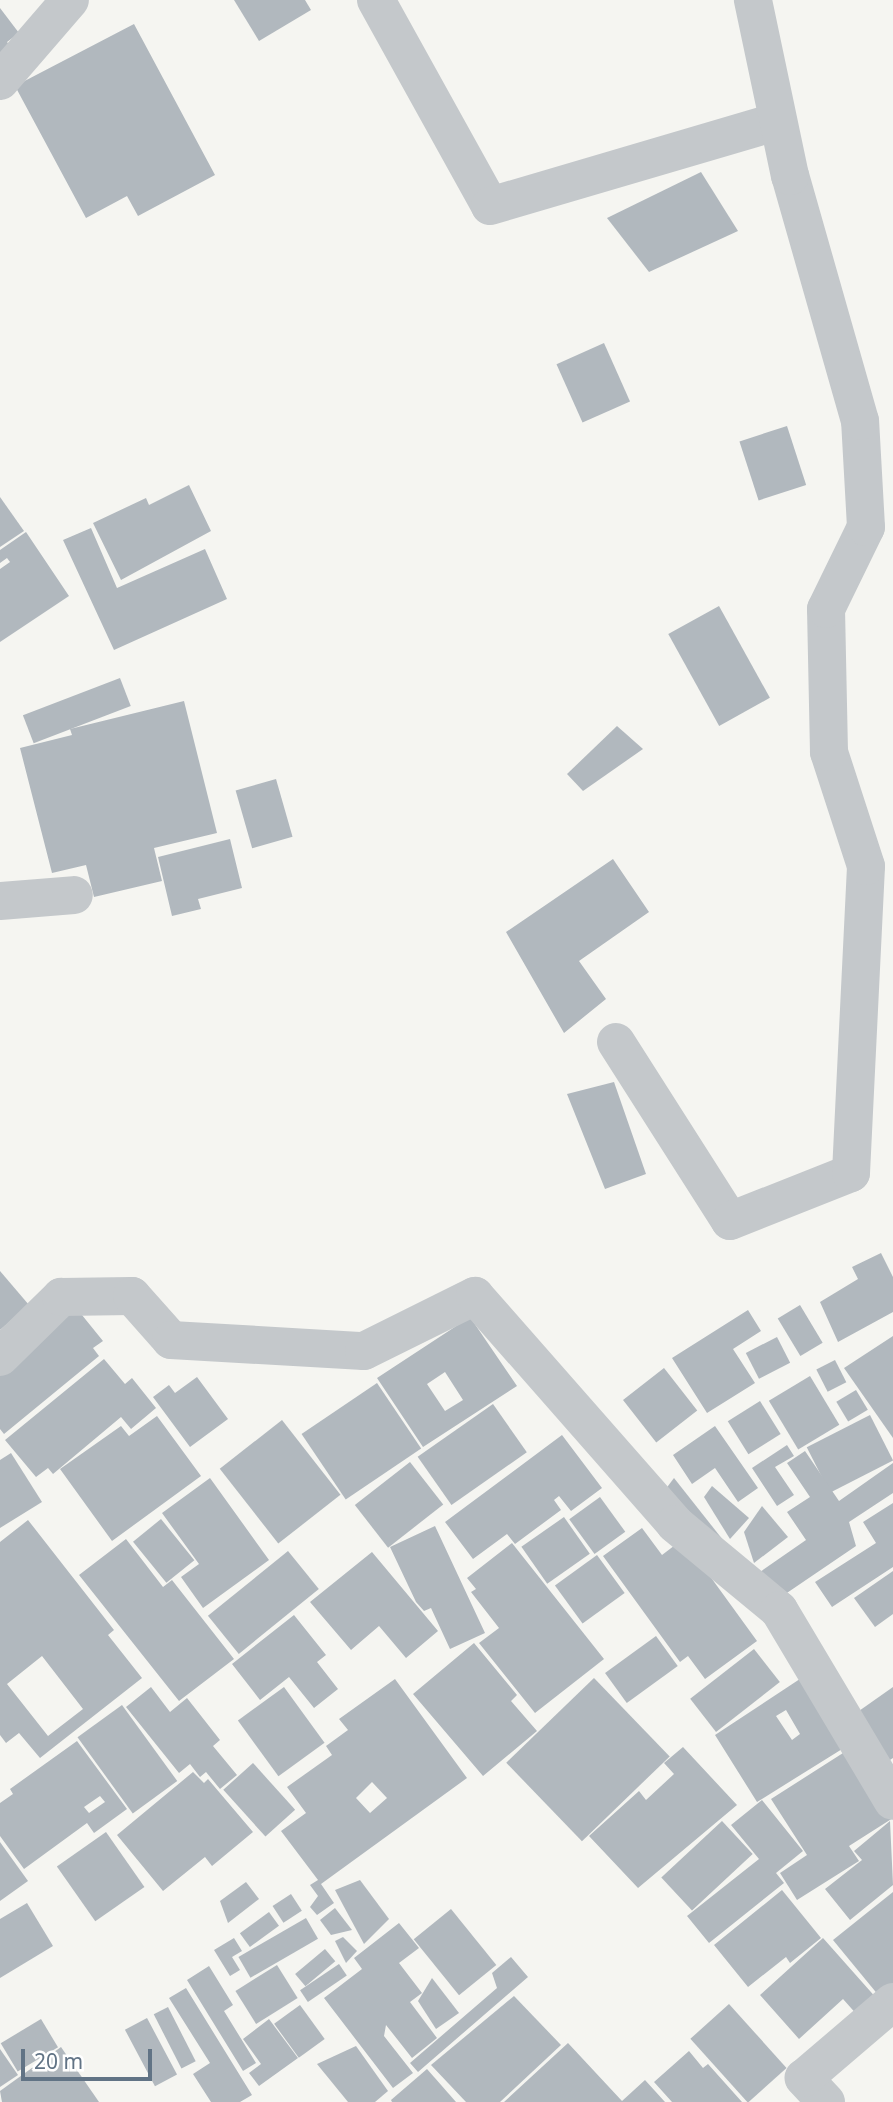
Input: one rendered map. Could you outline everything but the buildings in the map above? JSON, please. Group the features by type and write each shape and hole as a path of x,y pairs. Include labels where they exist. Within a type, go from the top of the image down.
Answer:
{"street":[{"path":"0,81 70,0"},
{"path":"376,0 490,206 778,121"},
{"path":"616,1042 730,1221 851,1173 866,866 829,752 826,609 879,500 778,121 753,0"},
{"path":"0,901 74,895"},
{"path":"0,1357 61,1297 132,1296 171,1339 364,1351 475,1296 675,1524 779,1610 893,1801"},
{"path":"826,2102 804,2077 893,2002"}]}
